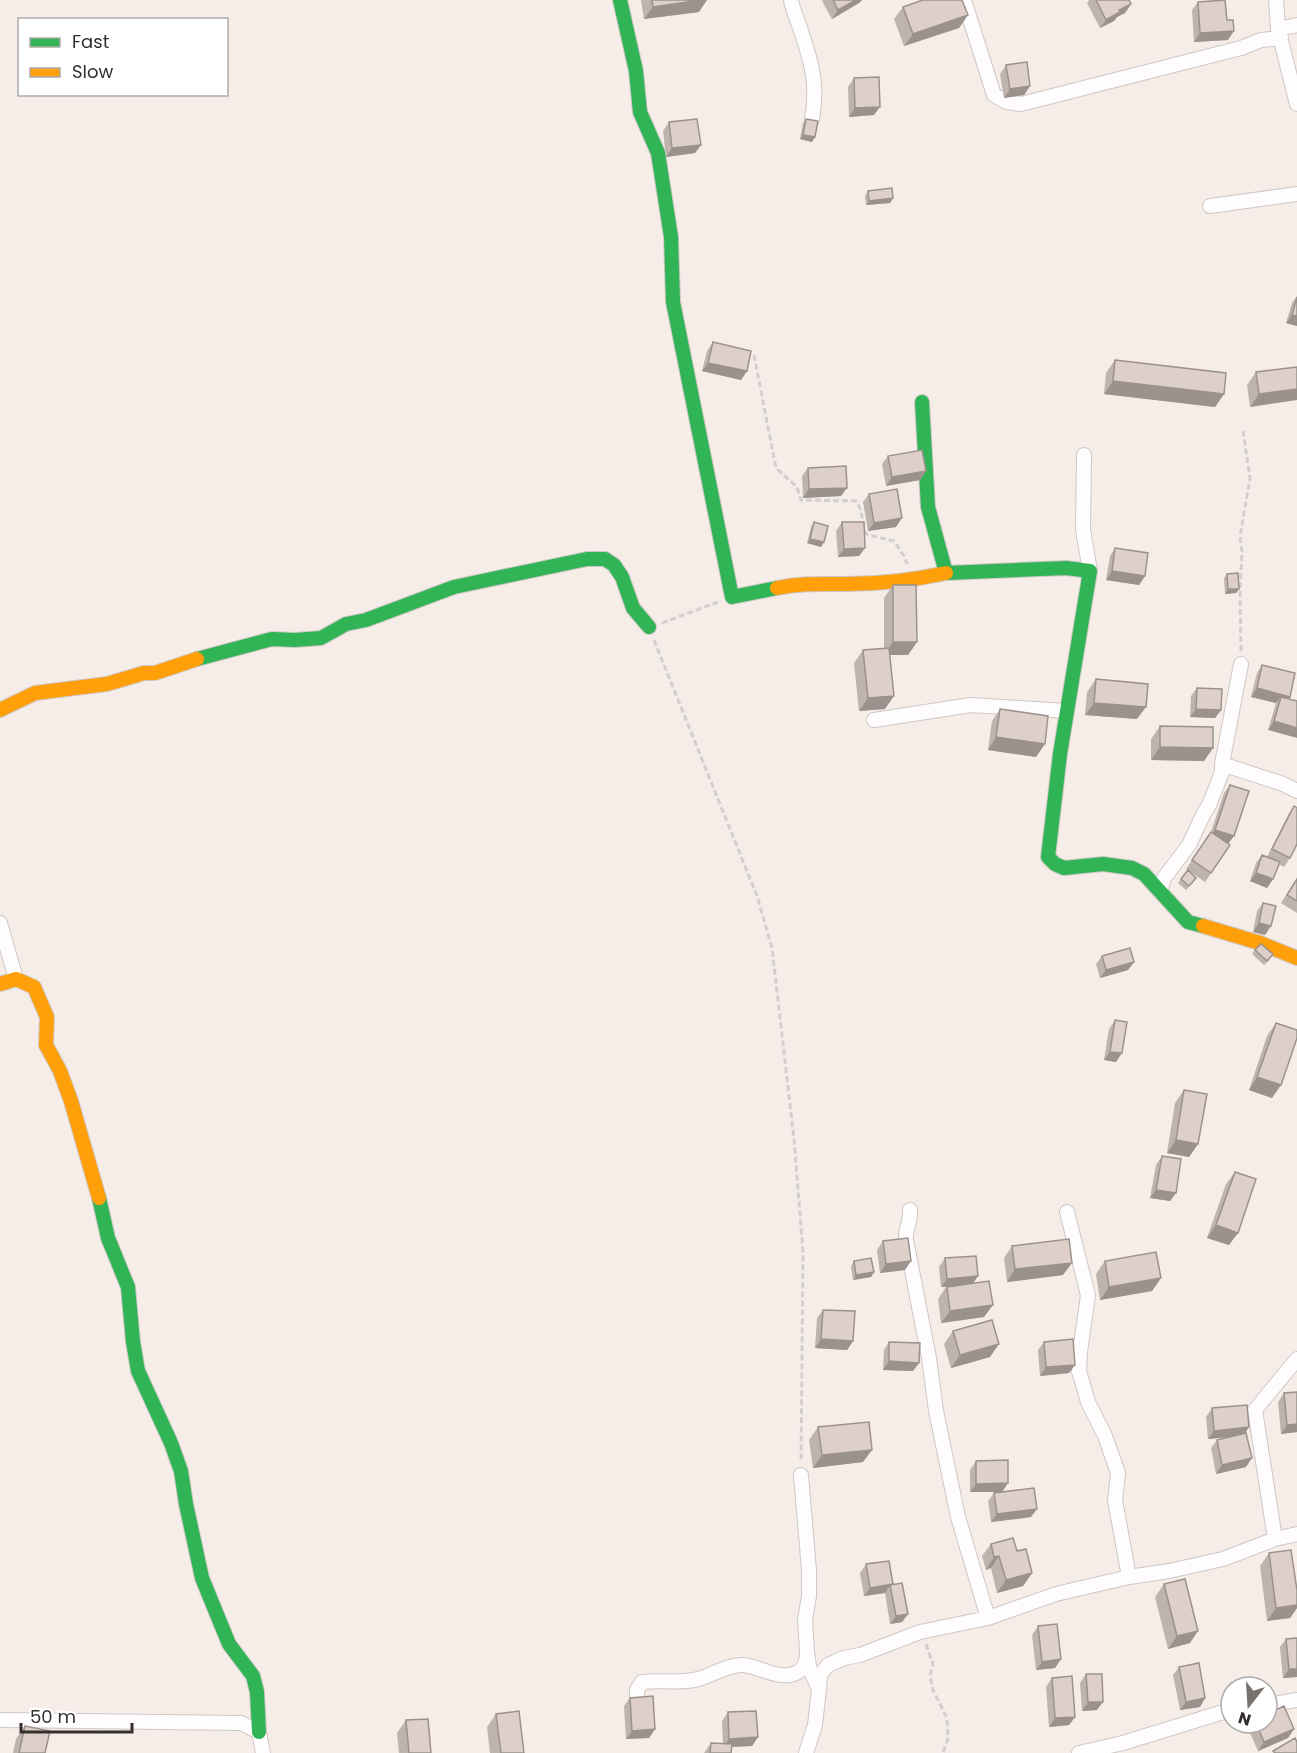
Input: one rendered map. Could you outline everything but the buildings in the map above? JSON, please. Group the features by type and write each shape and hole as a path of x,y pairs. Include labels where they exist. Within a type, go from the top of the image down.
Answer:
{"street":[{"path":"620,0 636,72 640,112 658,153 671,237 673,302 732,597 794,585 849,584 927,578 946,573 1066,568 1090,571"},
{"path":"791,0 815,82 816,99 812,119"},
{"path":"964,0 994,95 1007,102 1021,104 1241,48 1297,25"},
{"path":"1276,0 1280,33 1297,104"},
{"path":"1210,206 1297,194"},
{"path":"922,402 928,507 946,573"},
{"path":"1084,456 1083,530 1090,571 1060,754 1048,857 1055,864 1064,868 1103,864 1132,868 1144,874 1188,922 1260,943 1297,958"},
{"path":"0,710 35,693 107,684 144,673 155,673 272,639 321,638 346,624 366,620 454,587 587,559 605,560 614,565 622,577 633,608 649,627"},
{"path":"1160,892 1164,878 1189,845 1210,803 1222,772 1241,664"},
{"path":"874,720 971,705 1068,711"},
{"path":"1222,764 1283,784 1297,791"},
{"path":"0,923 16,979"},
{"path":"0,984 16,979 34,987 46,1017 46,1045 60,1071 71,1101 103,1209 108,1238 128,1287 138,1371 171,1443 181,1471 202,1578 229,1644 253,1676 257,1692 259,1732 263,1753"},
{"path":"910,1210 910,1218 905,1230 906,1240 929,1358 936,1411 958,1517 988,1618"},
{"path":"1067,1212 1088,1295 1079,1371 1088,1402 1105,1436 1118,1473 1115,1500 1129,1577"},
{"path":"1275,1539 1255,1410 1297,1359"},
{"path":"801,1475 809,1570 809,1596 805,1620 807,1656 809,1667 819,1689"},
{"path":"806,1753 815,1725 820,1675 828,1665 920,1632 988,1618 1056,1594 1223,1559 1275,1539 1297,1534"},
{"path":"636,1699 637,1690 642,1682 694,1680 742,1665 764,1671 791,1674 799,1672 805,1665 807,1656"},
{"path":"1279,1703 1297,1700"},
{"path":"1079,1753 1123,1743 1219,1715"},
{"path":"0,1720 241,1723 259,1732"}],"path":[{"path":"754,355 776,468 797,487 801,500 856,501 861,510 864,532 867,535 894,540 904,556 912,579"},
{"path":"1241,664 1242,552 1240,537 1250,478 1243,431"},
{"path":"732,597 649,627 757,896 772,948 794,1139 803,1252 801,1475"},
{"path":"920,1632 933,1664 930,1676 933,1690 947,1718 948,1738 943,1753"}],"traffic: fast":[{"path":"620,0 636,71 640,112 658,153 671,237 673,302 732,597 777,588"},
{"path":"922,402 928,507 946,573 1066,568 1090,571 1060,754 1048,857 1055,864 1064,868 1103,864 1132,868 1144,874 1188,922 1203,926"},
{"path":"197,659 272,639 321,638 346,624 366,620 454,587 587,559 605,559 614,565 622,577 633,608 649,627"},
{"path":"99,1198 108,1238 128,1287 138,1371 171,1443 181,1471 202,1578 229,1644 253,1676 257,1692 259,1732"}],"traffic: slow":[{"path":"777,588 909,580 946,573"},
{"path":"0,710 35,693 107,684 144,673 155,673 197,659"},
{"path":"1203,926 1260,943 1297,958"},
{"path":"0,984 16,979 34,987 47,1017 46,1045 60,1071 71,1101 99,1198"}]}
